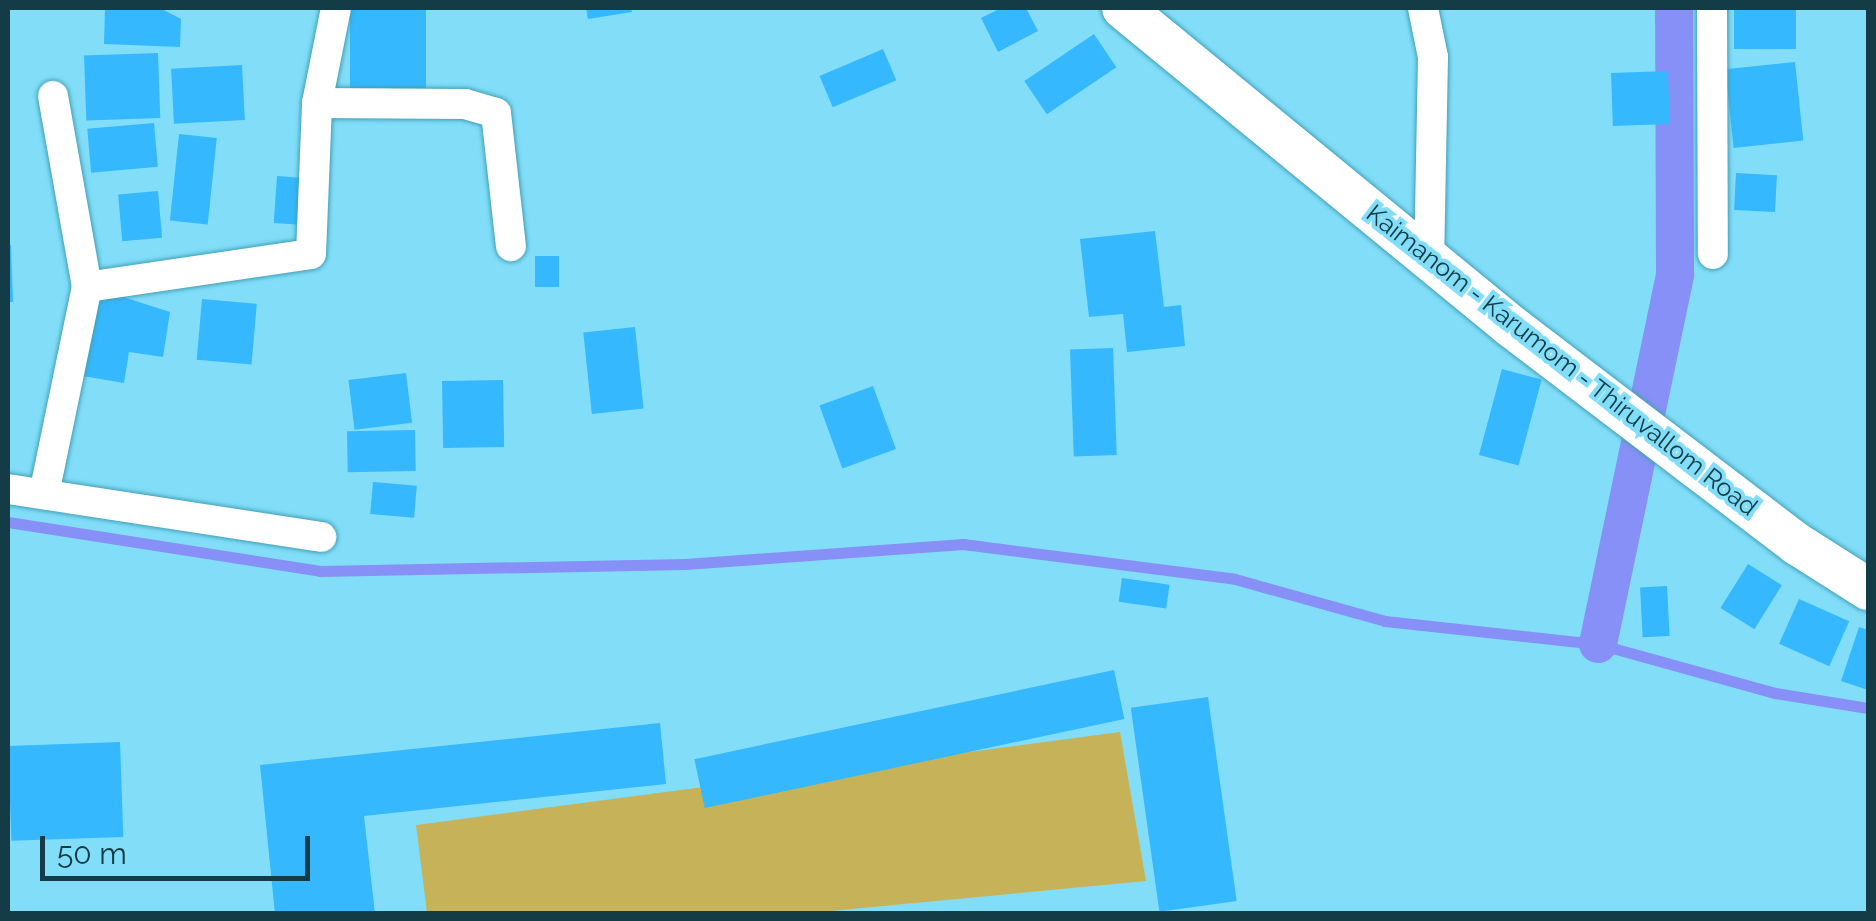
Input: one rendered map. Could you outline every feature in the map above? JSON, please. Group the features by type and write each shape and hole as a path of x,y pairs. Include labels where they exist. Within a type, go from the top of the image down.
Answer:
{"main road":[{"name":"Kaimanom - Karumom - Thiruvallom Road","path":"1122,8 1429,259 1797,544 1868,589"}],"street":[{"path":"86,287 311,254 318,103 336,8"},
{"path":"1423,8 1433,57 1429,259"},
{"path":"1712,8 1713,254"},
{"path":"44,494 86,287 53,96"},
{"path":"318,103 466,104 496,113 511,246"},
{"path":"8,489 322,537"}],"shaded area":[{"path":"1120,732 1146,881 799,914 427,913 416,825"}],"building":[{"path":"105,8 160,8 181,19 180,47 104,44"},
{"path":"350,8 426,8 426,88 350,88"},
{"path":"586,8 631,8 632,12 588,19"},
{"path":"1001,8 1026,8 1038,31 998,52 981,18"},
{"path":"1734,8 1796,8 1796,49 1734,49"},
{"path":"1094,34 1116,67 1047,114 1024,81"},
{"path":"883,49 896,80 833,107 819,76"},
{"path":"158,53 160,118 86,121 84,56"},
{"path":"1795,62 1803,141 1734,148 1725,69"},
{"path":"242,65 245,120 174,124 171,69"},
{"path":"1668,71 1670,124 1613,126 1611,73"},
{"path":"154,123 158,167 91,173 87,129"},
{"path":"179,134 217,138 208,224 170,221"},
{"path":"1736,173 1777,175 1775,212 1734,210"},
{"path":"277,176 304,178 301,225 274,223"},
{"path":"158,191 162,238 122,241 118,194"},
{"path":"1155,231 1164,307 1181,305 1185,346 1127,352 1123,314 1089,317 1080,239"},
{"path":"11,245 13,302 8,302"},
{"path":"535,256 559,256 559,287 535,287"},
{"path":"92,287 170,312 163,357 129,352 124,383 77,375"},
{"path":"202,299 257,304 251,365 197,360"},
{"path":"635,327 644,409 592,414 583,332"},
{"path":"1113,348 1117,455 1074,456 1070,350"},
{"path":"1502,369 1542,380 1519,466 1479,455"},
{"path":"406,373 412,423 355,430 348,380"},
{"path":"503,380 504,447 443,448 442,381"},
{"path":"873,386 896,449 842,468 819,405"},
{"path":"415,430 416,471 348,472 347,431"},
{"path":"373,482 417,486 414,518 370,514"},
{"path":"1748,564 1782,585 1754,629 1720,608"},
{"path":"1122,578 1170,585 1166,608 1119,602"},
{"path":"1667,586 1670,636 1643,637 1640,587"},
{"path":"1799,599 1849,621 1829,666 1779,644"},
{"path":"1859,627 1868,630 1868,690 1841,681"},
{"path":"1114,670 1124,719 705,808 694,759"},
{"path":"1208,697 1237,901 1159,912 1131,708"},
{"path":"660,723 666,784 364,816 375,914 275,914 260,765"},
{"path":"120,742 123,837 11,841 8,746"}],"waterway":[{"path":"1598,644 1675,274 1674,8"},
{"path":"8,522 320,571 685,564 963,544 1235,579 1385,621 1598,644 1775,693 1868,708"}]}
